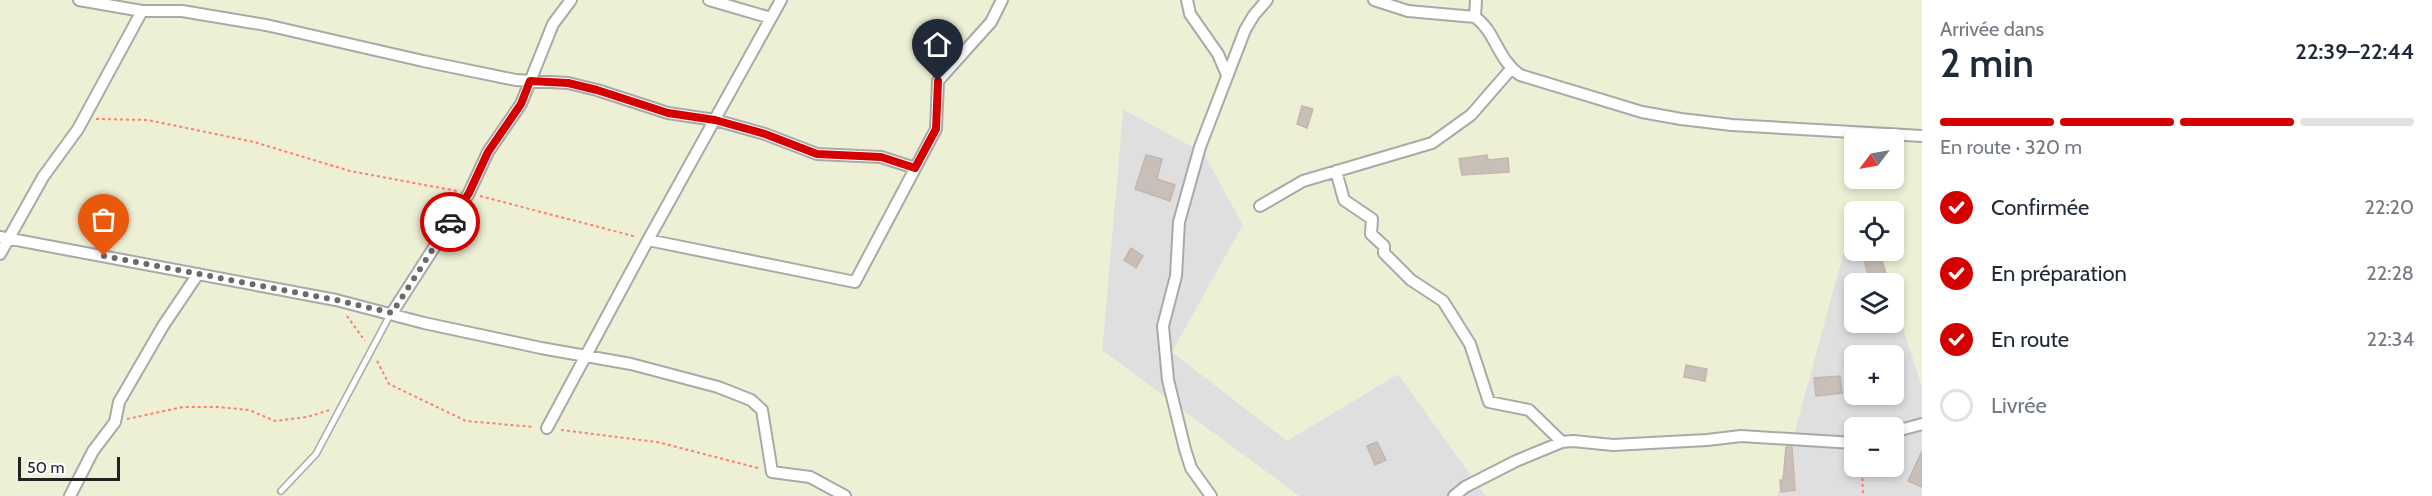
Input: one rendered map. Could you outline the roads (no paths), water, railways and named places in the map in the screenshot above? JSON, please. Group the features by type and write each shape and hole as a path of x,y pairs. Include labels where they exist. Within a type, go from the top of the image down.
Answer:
{"street":[{"path":"79,0 142,10 182,11 266,25 423,62 530,81 568,83 668,113 715,120 765,134 817,154 881,157 915,168"},
{"path":"392,313 469,193 488,152 521,104 553,24 571,0"},
{"path":"709,0 771,18"},
{"path":"547,428 648,240 782,0"},
{"path":"648,240 855,282 936,129 938,81 992,22 1002,0"},
{"path":"1187,0 1190,14 1218,54 1227,75"},
{"path":"1374,0 1408,11 1475,17 1490,32 1500,55 1511,69 1536,81 1642,112 1732,125 1922,136"},
{"path":"1475,17 1476,0"},
{"path":"1211,496 1191,468 1185,450 1168,380 1163,326 1176,276 1179,222 1200,147 1245,30 1263,1"},
{"path":"0,254 5,238 85,118 142,10"},
{"path":"1260,206 1303,181 1432,143 1471,115 1511,69"},
{"path":"1336,171 1344,200 1372,219 1371,234 1384,246 1384,253 1411,280 1443,301 1470,344 1489,402 1529,410 1562,442"},
{"path":"5,238 336,300 424,323 586,357 631,364 701,382 751,400 762,410 772,471 810,477 845,496"},
{"path":"70,496 93,451 115,422 119,402 163,326 198,274"},
{"path":"1904,429 1922,424"},
{"path":"1454,496 1496,471 1562,442 1586,441 1613,445 1741,436 1844,442"}],"lane":[{"path":"281,491 316,454 392,313"}]}
